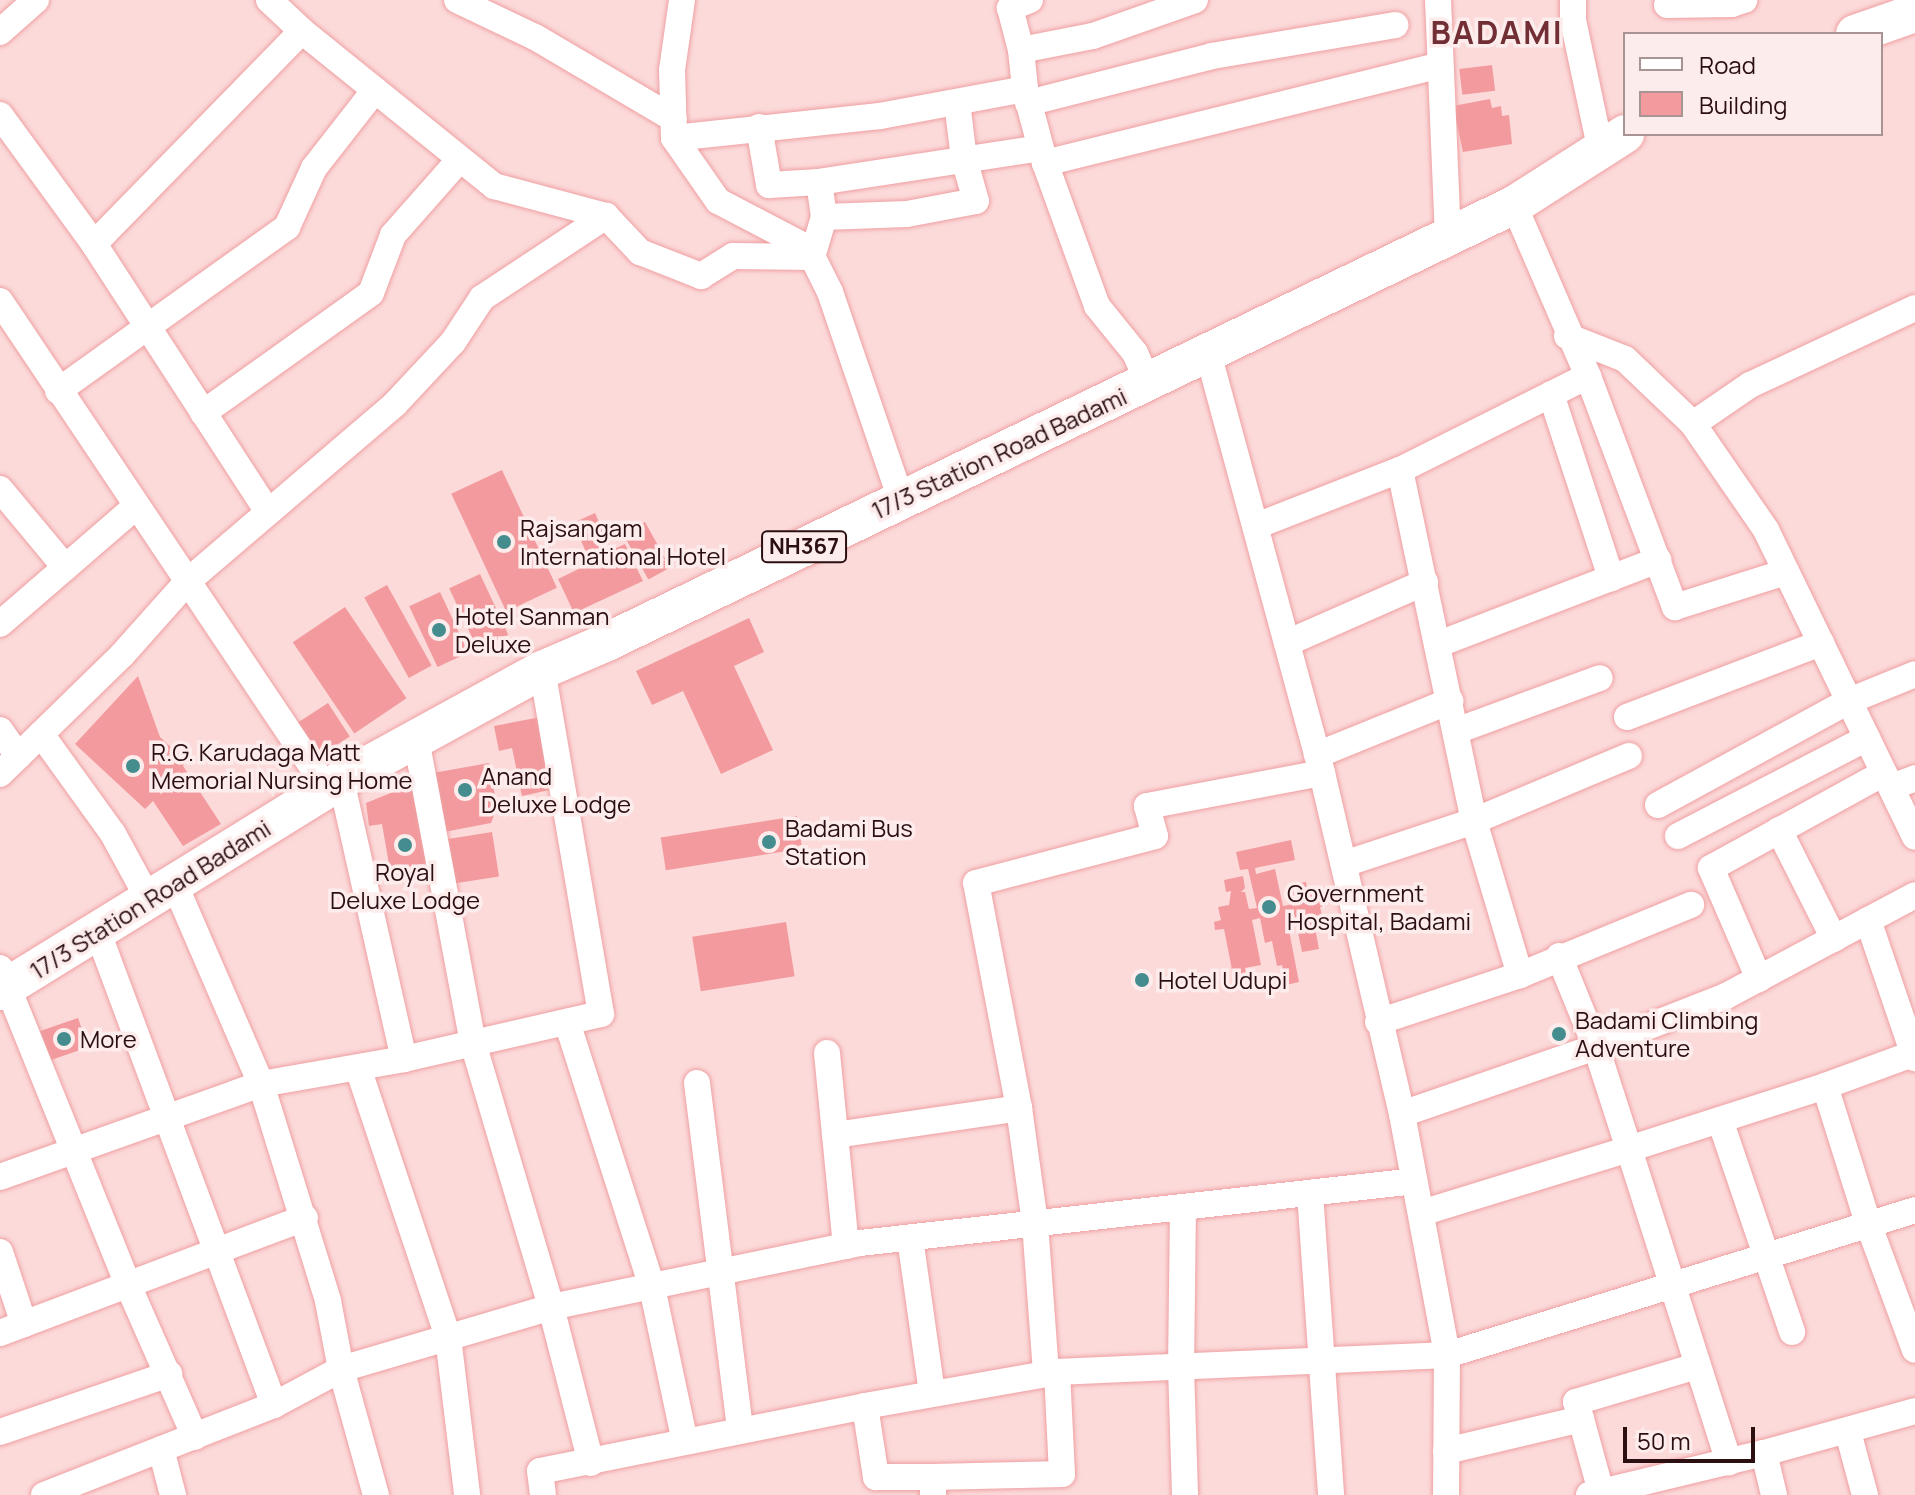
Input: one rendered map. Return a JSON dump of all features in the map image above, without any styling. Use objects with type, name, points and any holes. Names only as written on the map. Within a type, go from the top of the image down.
[{"type":"highway","points":[[1861,32],[1915,13]]},
{"type":"highway","name":"17/3 Station Road Badami","points":[[3,982],[162,892],[334,784],[542,670],[605,643],[1514,205],[1613,140]]},
{"type":"street","points":[[0,32],[36,0]]},
{"type":"street","points":[[269,0],[302,31],[494,186],[606,216],[640,252],[701,276],[733,256],[812,257]]},
{"type":"street","points":[[457,0],[535,37],[674,128],[718,201],[808,248],[830,292],[901,499]]},
{"type":"street","points":[[674,128],[672,70],[682,0]]},
{"type":"street","points":[[1030,0],[1010,8],[1021,50],[1026,96],[1042,156],[1097,306],[1135,353],[1148,382]]},
{"type":"street","points":[[1021,50],[1093,36],[1195,0]]},
{"type":"street","points":[[1424,0],[1441,55]]},
{"type":"street","points":[[1438,0],[1448,235]]},
{"type":"street","points":[[1573,0],[1573,20],[1613,140]]},
{"type":"street","points":[[1667,5],[1732,4],[1744,0]]},
{"type":"street","points":[[674,128],[759,127],[880,116],[957,102],[1026,96],[1212,56],[1395,25]]},
{"type":"street","points":[[94,244],[302,31]]},
{"type":"street","points":[[759,127],[769,185],[819,182],[964,159],[1042,156],[1441,55]]},
{"type":"street","points":[[58,391],[287,227],[314,168],[375,90]]},
{"type":"street","points":[[824,217],[907,214],[976,201],[964,159],[957,102]]},
{"type":"street","points":[[0,115],[94,244],[268,512]]},
{"type":"street","points":[[203,413],[371,293],[393,235],[460,159]]},
{"type":"street","points":[[812,257],[824,217],[819,182]]},
{"type":"street","points":[[1514,205],[1567,336],[1588,376],[1675,607],[1786,572]]},
{"type":"street","points":[[0,730],[9,765],[122,655],[188,581],[395,404],[453,342],[482,298],[606,216]]},
{"type":"street","points":[[1693,424],[1750,385],[1915,308]]},
{"type":"street","points":[[4,318],[334,784],[404,1059]]},
{"type":"street","points":[[1567,336],[1625,359],[1693,424],[1766,530],[1867,738],[1897,779],[1915,837]]},
{"type":"street","points":[[1208,353],[1319,764],[1402,1114],[1447,1355],[1446,1495]]},
{"type":"street","points":[[1256,526],[1400,470],[1588,376]]},
{"type":"street","points":[[1551,394],[1611,578]]},
{"type":"street","points":[[1400,470],[1474,821],[1520,975]]},
{"type":"street","points":[[2,498],[65,567]]},
{"type":"street","points":[[0,624],[135,507]]},
{"type":"street","points":[[1439,644],[1658,560]]},
{"type":"street","points":[[1287,643],[1425,582]]},
{"type":"street","points":[[1627,717],[1821,643]]},
{"type":"street","points":[[0,1177],[261,1084],[404,1059],[601,1014],[542,670]]},
{"type":"street","points":[[1658,805],[1849,701],[1915,674]]},
{"type":"street","points":[[1456,731],[1600,678]]},
{"type":"street","points":[[865,1406],[876,1477],[933,1486],[1063,1484],[1035,1223],[1019,1108],[976,883],[1155,836],[1147,806],[1319,764],[1450,701]]},
{"type":"street","points":[[41,734],[113,834],[162,892],[261,1084],[305,1218],[328,1301],[341,1369],[376,1495]]},
{"type":"street","points":[[1678,836],[1867,738]]},
{"type":"street","points":[[416,739],[473,1043],[551,1307],[591,1463]]},
{"type":"street","points":[[1344,864],[1474,821],[1629,756]]},
{"type":"street","points":[[1759,979],[1711,868],[1779,830],[1897,779]]},
{"type":"street","points":[[1779,830],[1834,939]]},
{"type":"street","points":[[1402,1114],[1596,1047],[1726,996],[1915,895]]},
{"type":"street","points":[[1378,1022],[1520,975],[1559,956],[1691,905]]},
{"type":"street","points":[[1421,1213],[1720,1120],[1915,1055],[1868,920]]},
{"type":"street","points":[[97,930],[274,1405]]},
{"type":"street","points":[[1559,956],[1596,1047],[1670,1286],[1729,1462]]},
{"type":"street","points":[[3,982],[75,1150],[128,1285],[195,1437]]},
{"type":"street","points":[[567,1022],[652,1287],[685,1442]]},
{"type":"street","points":[[827,1053],[846,1246]]},
{"type":"street","points":[[358,1068],[448,1337],[467,1495]]},
{"type":"street","points":[[697,1083],[718,1274],[740,1430]]},
{"type":"street","points":[[1825,1086],[1868,1223],[1915,1350]]},
{"type":"street","points":[[835,1135],[1019,1108]]},
{"type":"street","points":[[1720,1120],[1792,1332]]},
{"type":"street","points":[[44,1495],[274,1405],[341,1369],[551,1307],[846,1246],[1415,1181]]},
{"type":"street","points":[[1310,1193],[1331,1495]]},
{"type":"street","points":[[1183,1207],[1181,1367],[1185,1495]]},
{"type":"street","points":[[543,1495],[540,1471],[932,1393],[1052,1373],[1447,1355],[1915,1210]]},
{"type":"street","points":[[0,1252],[12,1329],[305,1218]]},
{"type":"street","points":[[910,1238],[932,1393]]},
{"type":"street","points":[[1697,1366],[1576,1402],[1597,1494],[1674,1485],[1729,1462],[1848,1432],[1915,1411]]},
{"type":"street","points":[[0,1432],[169,1374]]},
{"type":"street","points":[[1446,1451],[1581,1419]]},
{"type":"street","points":[[1848,1432],[1865,1495]]},
{"type":"street","points":[[161,1449],[173,1495]]},
{"type":"street","points":[[1764,1453],[1774,1495]]},
{"type":"building","points":[[1492,65],[1495,91],[1462,95],[1459,69]]},
{"type":"building","points":[[1490,99],[1492,108],[1501,106],[1502,116],[1509,115],[1512,144],[1463,152],[1453,106]]},
{"type":"building","name":"Rajsangam International Hotel","points":[[502,470],[557,588],[506,611],[451,494]]},
{"type":"building","points":[[595,513],[612,550],[625,544],[643,581],[574,613],[558,579],[591,563],[573,523]]},
{"type":"building","points":[[645,522],[670,567],[648,580],[623,534]]},
{"type":"building","points":[[480,574],[508,635],[478,649],[449,588]]},
{"type":"building","points":[[387,585],[432,665],[409,678],[364,598]]},
{"type":"building","name":"Hotel Sanman Deluxe","points":[[440,592],[468,653],[438,667],[409,606]]},
{"type":"building","points":[[345,607],[407,698],[354,733],[293,642]]},
{"type":"building","points":[[749,618],[764,652],[734,666],[773,750],[721,774],[683,691],[652,705],[636,671]]},
{"type":"building","points":[[138,676],[160,737],[186,761],[183,766],[221,824],[183,846],[153,801],[145,809],[75,744]]},
{"type":"building","points":[[328,703],[350,737],[317,758],[295,724]]},
{"type":"building","points":[[541,717],[554,789],[522,796],[512,748],[499,751],[494,726]]},
{"type":"building","name":"Anand Deluxe Lodge","points":[[489,763],[497,807],[491,823],[444,832],[433,773]]},
{"type":"building","name":"Royal Deluxe Lodge","points":[[415,783],[428,863],[390,870],[382,824],[369,826],[366,803]]},
{"type":"building","points":[[797,816],[802,849],[666,870],[661,838]]},
{"type":"building","points":[[492,832],[499,876],[451,884],[444,840]]},
{"type":"building","points":[[1291,840],[1295,860],[1255,868],[1256,874],[1275,869],[1283,906],[1293,904],[1289,885],[1306,882],[1307,888],[1322,889],[1326,906],[1320,907],[1322,916],[1313,918],[1319,949],[1302,952],[1294,913],[1286,915],[1299,982],[1286,985],[1282,965],[1277,966],[1272,941],[1265,943],[1260,918],[1252,920],[1261,965],[1245,968],[1247,978],[1234,980],[1224,929],[1215,930],[1214,922],[1221,920],[1218,907],[1229,905],[1231,891],[1226,892],[1224,880],[1243,876],[1245,888],[1241,892],[1245,892],[1249,909],[1257,908],[1248,869],[1240,870],[1236,852]]},
{"type":"building","points":[[786,922],[795,976],[701,991],[692,937]]},
{"type":"building","name":"More","points":[[78,1018],[88,1047],[50,1060],[40,1031]]},
{"type":"place","name":"Rajsangam International Hotel","points":[[504,542]]},
{"type":"place","name":"Hotel Sanman Deluxe","points":[[439,630]]},
{"type":"place","name":"R.G. Karudaga Matt Memorial Nursing Home","points":[[133,766]]},
{"type":"place","name":"Anand Deluxe Lodge","points":[[465,790]]},
{"type":"place","name":"Badami Bus Station","points":[[769,842]]},
{"type":"place","name":"Royal Deluxe Lodge","points":[[405,845]]},
{"type":"place","name":"Government Hospital, Badami","points":[[1269,907]]},
{"type":"place","name":"Hotel Udupi","points":[[1142,980]]},
{"type":"place","name":"Badami Climbing Adventure","points":[[1559,1034]]},
{"type":"place","name":"More","points":[[64,1039]]},
{"type":"district","name":"BADAMI","points":[[1497,32]]}]
